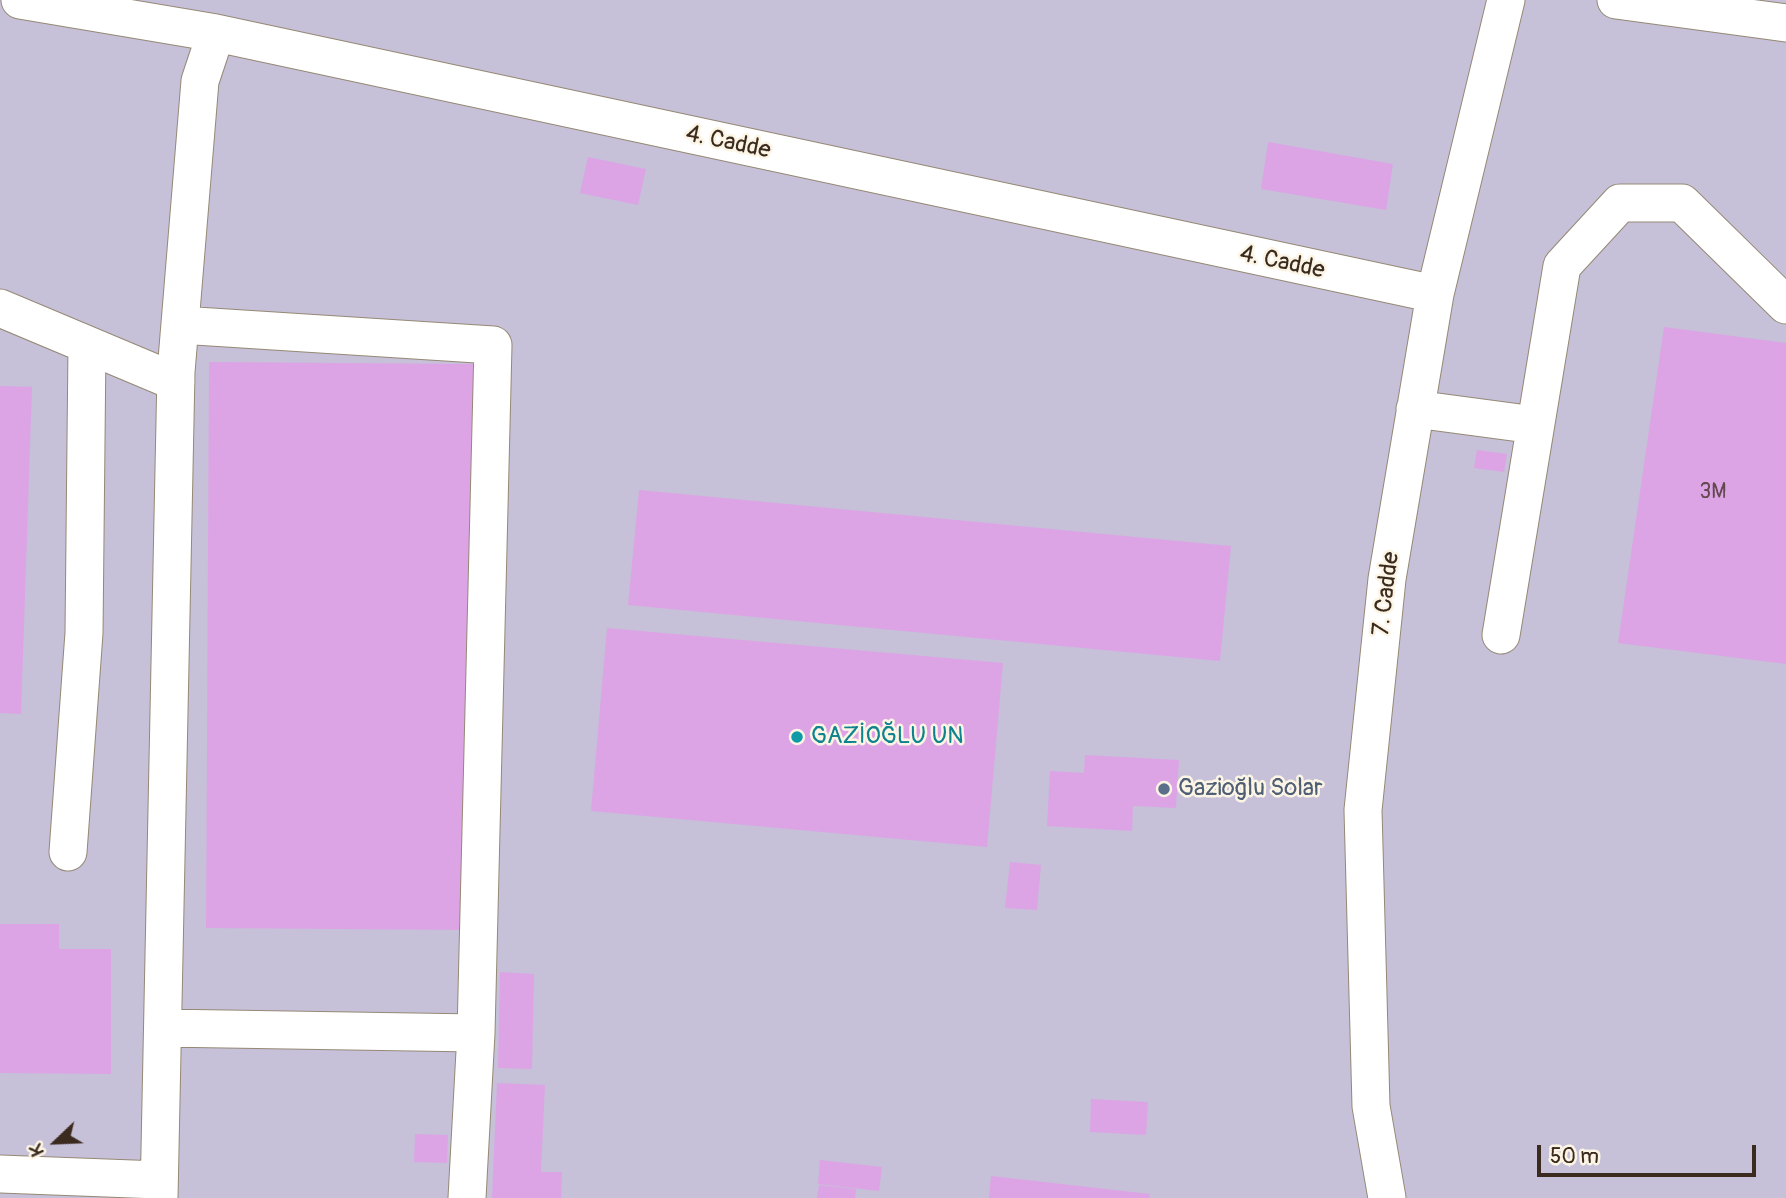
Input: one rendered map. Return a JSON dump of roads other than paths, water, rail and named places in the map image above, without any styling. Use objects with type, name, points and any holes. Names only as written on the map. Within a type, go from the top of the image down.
[{"type":"street","name":"4. Cadde","points":[[20,0],[204,21],[1435,294]]},
{"type":"street","name":"7. Cadde","points":[[1387,1198],[1371,1106],[1363,810],[1387,579],[1435,294],[1506,0]]},
{"type":"street","points":[[1616,0],[1786,23]]},
{"type":"street","points":[[0,1174],[159,1189],[176,382],[204,21]]},
{"type":"street","points":[[1501,635],[1562,266],[1620,203],[1682,203],[1786,305]]},
{"type":"street","points":[[0,309],[176,382]]},
{"type":"street","points":[[180,325],[493,345],[475,1033],[467,1198]]},
{"type":"street","points":[[68,852],[84,633],[87,345]]},
{"type":"street","points":[[1415,409],[1535,425]]},
{"type":"street","points":[[163,1028],[475,1033]]},
{"type":"place","name":"GAZİOĞLU UN","points":[[797,737]]},
{"type":"place","name":"Gazioğlu Solar","points":[[1164,789]]}]
